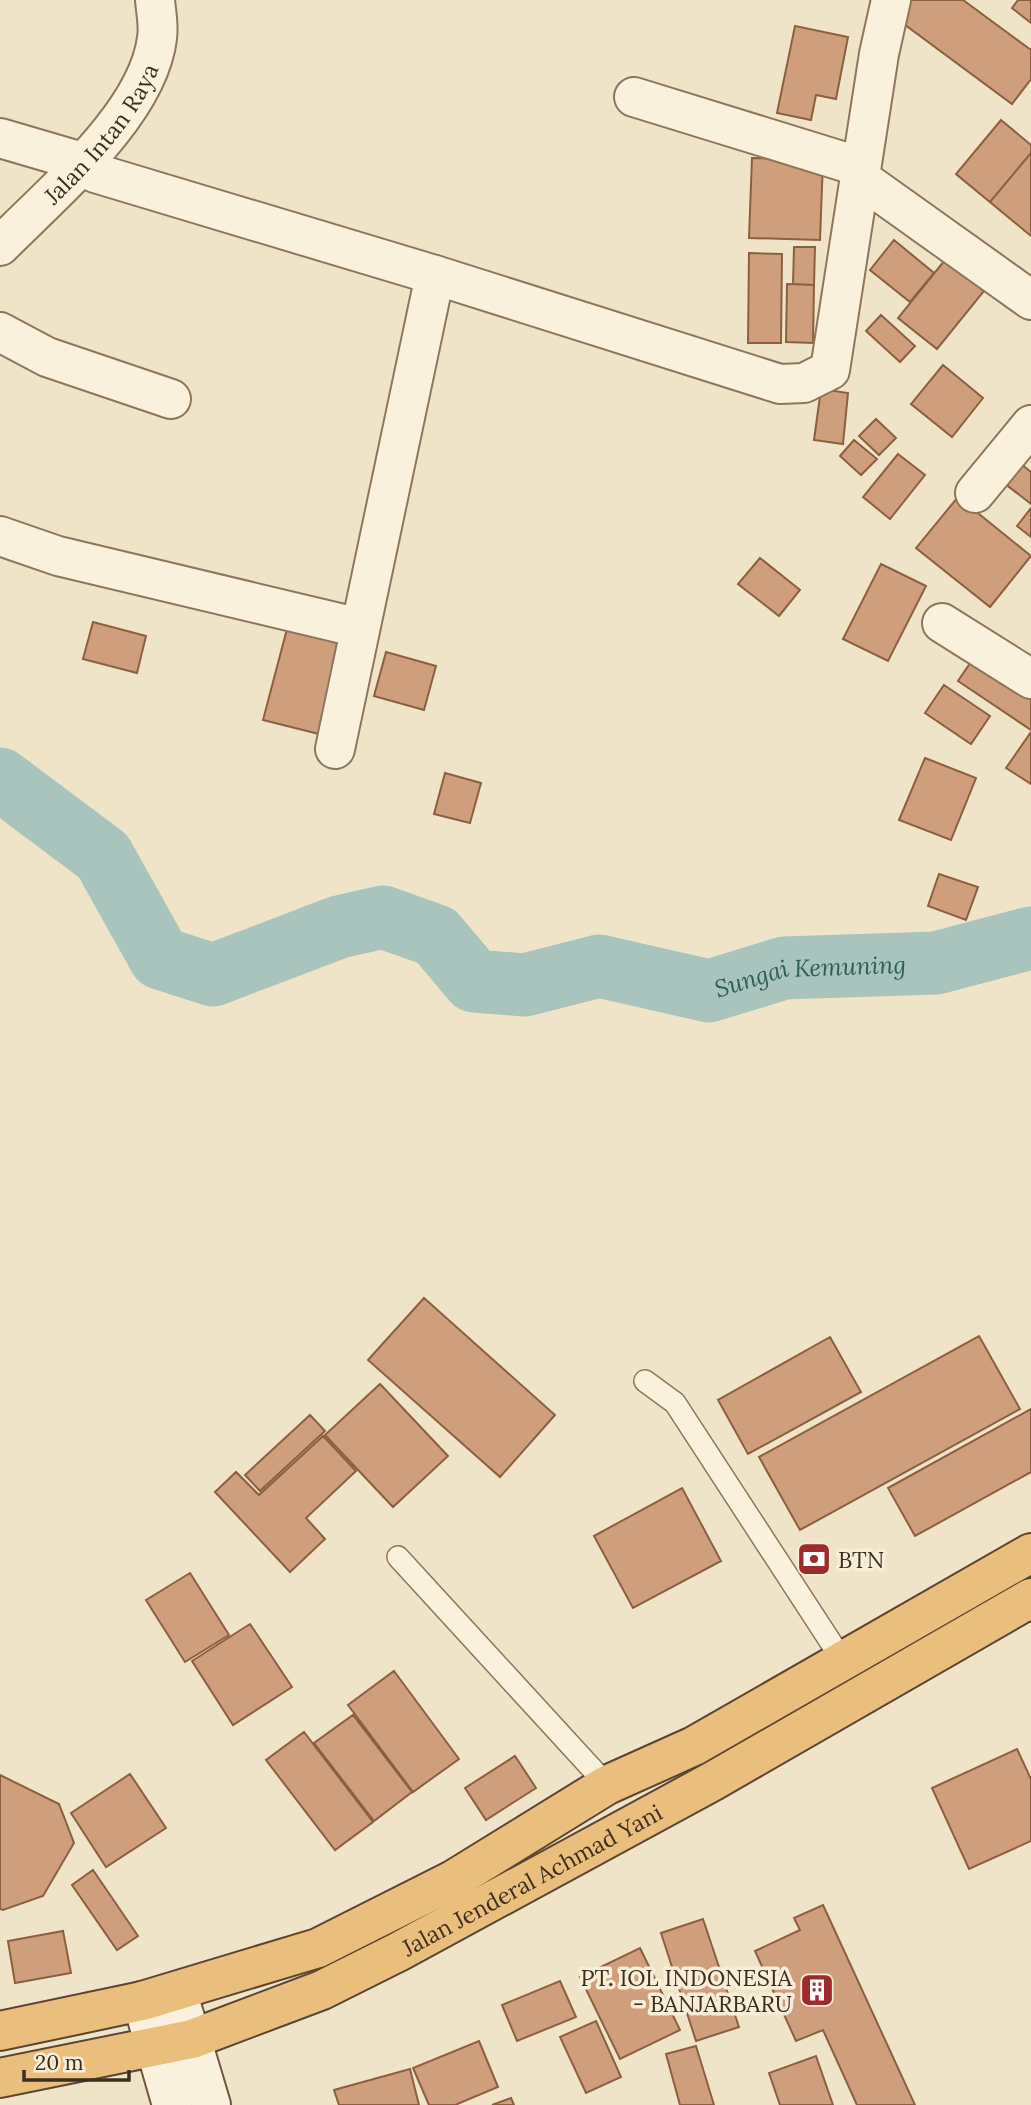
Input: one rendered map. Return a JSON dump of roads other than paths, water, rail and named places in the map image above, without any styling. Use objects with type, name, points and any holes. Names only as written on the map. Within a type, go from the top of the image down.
[{"type":"highway","name":"Jalan Jenderal Achmad Yani","points":[[0,2031],[160,1996],[330,1942],[453,1880],[607,1785],[694,1746],[1031,1553]]},
{"type":"highway","name":"Jalan Jenderal Achmad Yani","points":[[0,2078],[155,2049],[192,2039],[322,1990],[398,1952],[713,1781],[1031,1598]]},
{"type":"street","name":"Jalan Intan Raya","points":[[0,246],[82,162],[132,105],[145,81],[158,36],[155,0]]},
{"type":"street","points":[[0,138],[82,162],[95,173],[435,275],[780,384],[804,383],[830,370],[860,172],[891,0]]},
{"type":"street","points":[[634,97],[860,172],[1031,300]]},
{"type":"street","points":[[335,749],[435,275]]},
{"type":"street","points":[[0,332],[47,357],[171,399]]},
{"type":"street","points":[[975,493],[1031,425]]},
{"type":"street","points":[[0,536],[58,556],[360,628]]},
{"type":"street","points":[[942,624],[1031,679]]},
{"type":"street","points":[[160,1996],[192,2039],[211,2105]]},
{"type":"street","points":[[160,1996],[155,2049],[172,2105]]},
{"type":"lane","points":[[645,1381],[675,1403],[843,1661]]},
{"type":"lane","points":[[398,1557],[607,1785]]},
{"type":"waterway","name":"Sungai Kemuning","points":[[0,779],[103,856],[160,958],[213,975],[339,927],[383,917],[436,936],[474,981],[525,985],[599,966],[709,991],[784,968],[936,963],[1031,938]]},
{"type":"place","name":"BTN","points":[[814,1559]]},
{"type":"place","name":"PT. IOL INDONESIA - BANJARBARU","points":[[817,1990]]}]
